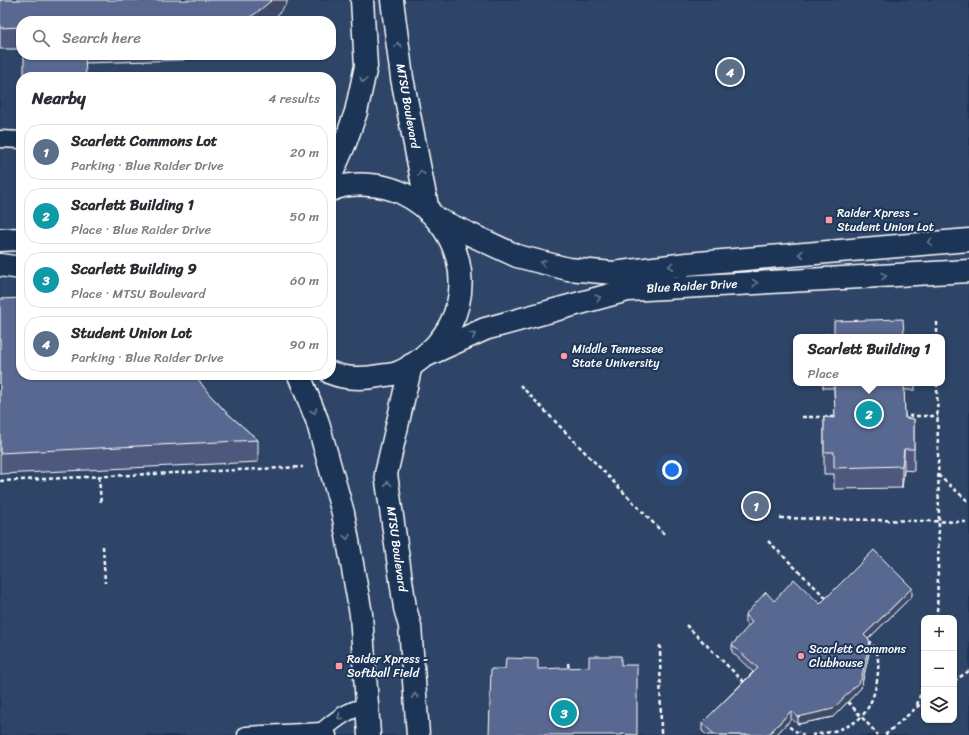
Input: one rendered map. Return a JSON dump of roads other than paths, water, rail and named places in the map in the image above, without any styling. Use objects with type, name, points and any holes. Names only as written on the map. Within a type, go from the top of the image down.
[{"type":"street","points":[[336,164],[356,112],[366,66],[362,0]]},
{"type":"street","name":"MTSU Boulevard","points":[[392,0],[402,78],[434,215]]},
{"type":"street","points":[[336,189],[362,184],[391,188],[417,201],[434,215],[454,246],[460,276],[457,306],[445,334],[418,361]]},
{"type":"street","name":"Blue Raider Drive","points":[[434,215],[517,256],[568,269],[613,273],[694,264],[969,240]]},
{"type":"street","points":[[0,240],[16,239]]},
{"type":"street","points":[[0,265],[16,267]]},
{"type":"street","name":"Blue Raider Drive","points":[[336,374],[365,379],[397,373],[418,361],[485,329],[628,290],[969,271]]},
{"type":"street","name":"MTSU Boulevard","points":[[418,361],[386,474],[405,608],[410,626],[418,735]]},
{"type":"street","points":[[301,380],[317,420],[343,513],[361,614],[369,735]]},
{"type":"lane","points":[[0,139],[16,140]]},
{"type":"lane","points":[[246,735],[325,733],[348,711],[367,706]]},
{"type":"place","name":"Student Union Lot","points":[[730,72]]},
{"type":"place","name":"Raider Xpress - Student Union Lot","points":[[829,220]]},
{"type":"place","name":"Middle Tennessee State University","points":[[564,356]]},
{"type":"place","name":"Scarlett Building 1","points":[[869,414]]},
{"type":"place","name":"Scarlett Commons Lot","points":[[756,506]]},
{"type":"place","name":"Scarlett Commons Clubhouse","points":[[801,656]]},
{"type":"place","name":"Raider Xpress - Softball Field","points":[[339,666]]},
{"type":"place","name":"Scarlett Building 9","points":[[564,713]]}]
